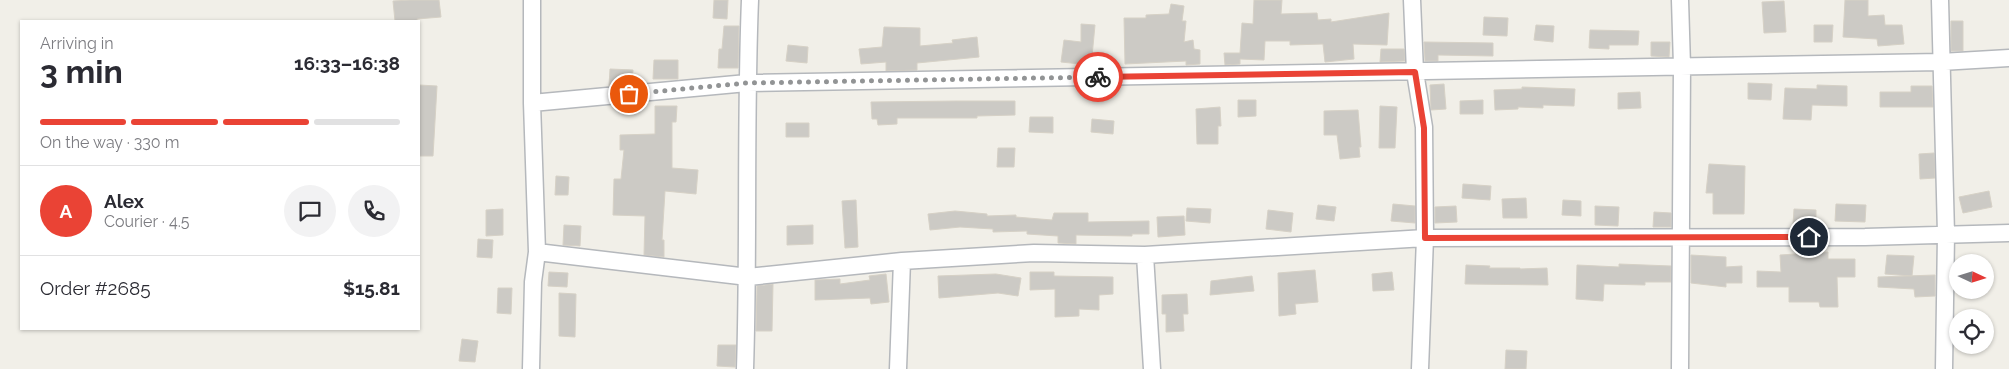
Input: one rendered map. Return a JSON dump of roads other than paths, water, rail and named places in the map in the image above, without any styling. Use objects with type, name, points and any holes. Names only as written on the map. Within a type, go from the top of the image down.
[{"type":"street","points":[[532,0],[532,103],[536,252],[533,282],[532,369]]},
{"type":"street","points":[[745,369],[748,277],[746,83],[750,0]]},
{"type":"street","points":[[1412,0],[1415,72],[1424,128],[1425,238],[1420,369]]},
{"type":"street","points":[[1680,0],[1682,66],[1680,369]]},
{"type":"street","points":[[1940,0],[1946,234],[1944,369]]},
{"type":"street","points":[[532,103],[746,83],[1941,62],[2009,58]]},
{"type":"street","points":[[536,252],[748,277],[902,261],[1034,254],[1145,255],[1425,238],[1855,237],[2009,232]]},
{"type":"street","points":[[1145,255],[1152,369]]},
{"type":"street","points":[[898,369],[902,261]]}]
